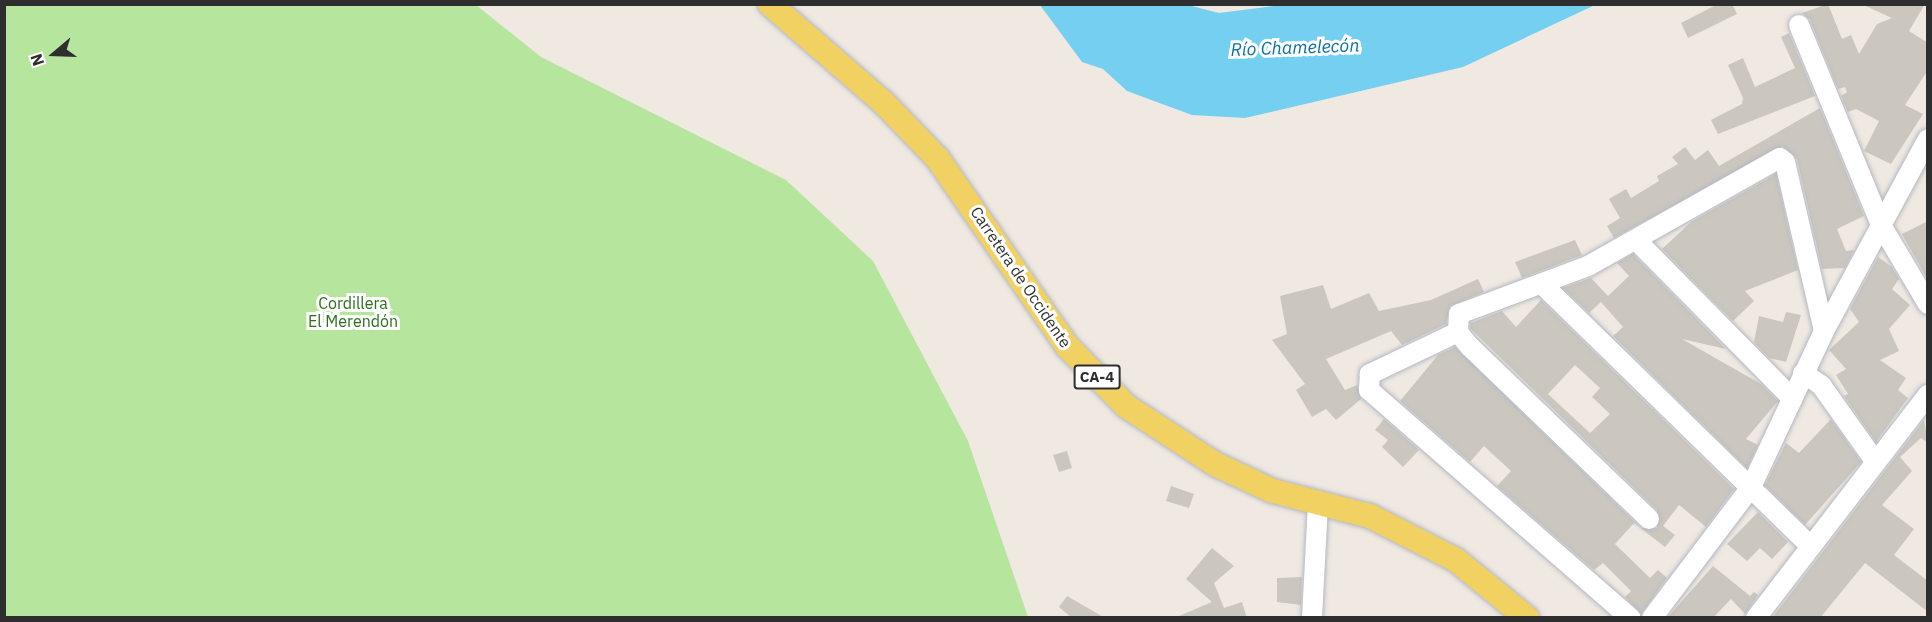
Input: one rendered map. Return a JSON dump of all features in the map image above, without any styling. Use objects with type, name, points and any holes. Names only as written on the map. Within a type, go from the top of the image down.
[{"type":"main road","name":"Carretera de Occidente","points":[[770,4],[884,103],[938,159],[1067,346],[1126,406],[1215,464],[1273,491],[1370,516],[1456,560],[1523,616]]},
{"type":"street","points":[[1798,25],[1881,225],[1928,304]]},
{"type":"street","points":[[1652,618],[1751,487],[1824,331],[1928,139]]},
{"type":"street","points":[[1649,519],[1458,333],[1459,314],[1545,286],[1636,240],[1783,159],[1824,331]]},
{"type":"street","points":[[1636,240],[1793,399]]},
{"type":"street","points":[[1545,286],[1809,545]]},
{"type":"street","points":[[1458,333],[1370,374],[1369,390],[1630,618]]},
{"type":"street","points":[[1803,373],[1821,386],[1875,461]]},
{"type":"street","points":[[1756,618],[1809,545],[1928,395]]},
{"type":"street","points":[[1312,618],[1318,503]]},
{"type":"green space","name":"Cordillera El Merendón","points":[[4,5],[476,5],[541,57],[786,180],[873,261],[968,441],[1028,617],[5,617]]},
{"type":"water","name":"Río Chamelecón","points":[[1290,4],[1595,5],[1463,67],[1245,118],[1192,115],[1127,91],[1103,69],[1082,62],[1040,5],[1188,5],[1219,13]]},
{"type":"building","points":[[1718,4],[1732,4],[1737,14],[1688,38],[1681,23]]},
{"type":"building","points":[[1828,4],[1842,39],[1851,35],[1859,54],[1877,24],[1892,18],[1861,4],[1925,4],[1909,31],[1928,43],[1928,70],[1905,105],[1923,114],[1891,164],[1864,151],[1879,121],[1856,109],[1848,112],[1841,96],[1847,92],[1845,87],[1838,89],[1810,20],[1802,13]]},
{"type":"building","points":[[1789,33],[1815,96],[1718,134],[1711,120],[1742,104],[1743,98],[1728,65],[1743,58],[1755,87],[1795,68],[1781,37]]},
{"type":"building","points":[[1820,108],[1864,216],[1837,229],[1846,251],[1854,250],[1845,268],[1822,269],[1797,159],[1782,146],[1614,238],[1607,226],[1620,218],[1609,199],[1626,189],[1631,198],[1659,181],[1657,176],[1678,164],[1672,157],[1685,147],[1695,160],[1708,150],[1719,166]]},
{"type":"building","points":[[1776,174],[1798,270],[1745,291],[1754,301],[1733,321],[1662,249],[1691,222]]},
{"type":"building","points":[[1928,221],[1928,280],[1902,234]]},
{"type":"building","points":[[1575,240],[1582,255],[1522,278],[1515,262]]},
{"type":"building","points":[[1633,254],[1726,349],[1682,339],[1761,384],[1778,401],[1746,439],[1758,445],[1747,468],[1613,336],[1623,327],[1601,302],[1589,313],[1563,288],[1591,278],[1608,296],[1629,276],[1617,263]]},
{"type":"building","points":[[1878,257],[1892,267],[1899,279],[1892,289],[1910,305],[1889,329],[1899,351],[1880,360],[1906,378],[1898,390],[1908,398],[1876,442],[1844,396],[1848,394],[1836,375],[1846,369],[1829,350],[1859,322],[1850,309]]},
{"type":"building","points":[[1478,279],[1484,292],[1450,306],[1446,324],[1402,345],[1391,331],[1326,359],[1345,390],[1357,385],[1361,399],[1336,420],[1326,409],[1312,417],[1296,390],[1305,384],[1272,340],[1287,334],[1280,296],[1323,285],[1331,309],[1369,293],[1379,311],[1431,300]]},
{"type":"building","points":[[1541,300],[1734,489],[1706,527],[1679,505],[1663,526],[1675,535],[1665,547],[1634,523],[1615,544],[1650,578],[1658,570],[1667,578],[1641,614],[1625,597],[1631,591],[1603,563],[1594,570],[1497,486],[1511,471],[1484,446],[1470,462],[1400,401],[1438,355],[1455,347],[1641,528],[1657,528],[1657,510],[1470,328],[1471,323],[1502,311],[1516,327]],"holes":[[[1575,365],[1600,388],[1592,397],[1610,414],[1590,433],[1548,394]]]},
{"type":"building","points":[[1786,312],[1801,315],[1786,362],[1769,358],[1754,342],[1759,316],[1783,322]]},
{"type":"building","points":[[1384,419],[1419,450],[1403,467],[1382,447],[1388,440],[1375,430]]},
{"type":"building","points":[[1831,419],[1861,462],[1805,525],[1765,485],[1786,443],[1799,453]]},
{"type":"building","points":[[1924,420],[1928,443],[1921,438],[1900,457],[1912,471],[1882,505],[1914,529],[1894,555],[1928,581],[1928,612],[1865,563],[1820,618],[1772,618]]},
{"type":"building","points":[[1067,451],[1072,468],[1059,472],[1053,455]]},
{"type":"building","points":[[1171,486],[1194,494],[1189,508],[1166,501]]},
{"type":"building","points":[[1758,512],[1788,542],[1772,559],[1760,548],[1747,561],[1727,544]]},
{"type":"building","points":[[1212,548],[1234,566],[1214,583],[1224,608],[1242,602],[1247,618],[1174,618],[1212,602],[1186,579]]},
{"type":"building","points":[[1713,566],[1750,596],[1754,592],[1758,595],[1745,614],[1731,599],[1713,618],[1667,618]]},
{"type":"building","points":[[1302,577],[1301,605],[1277,602],[1277,578]]},
{"type":"building","points":[[1067,596],[1105,618],[1072,618],[1059,607]]}]
